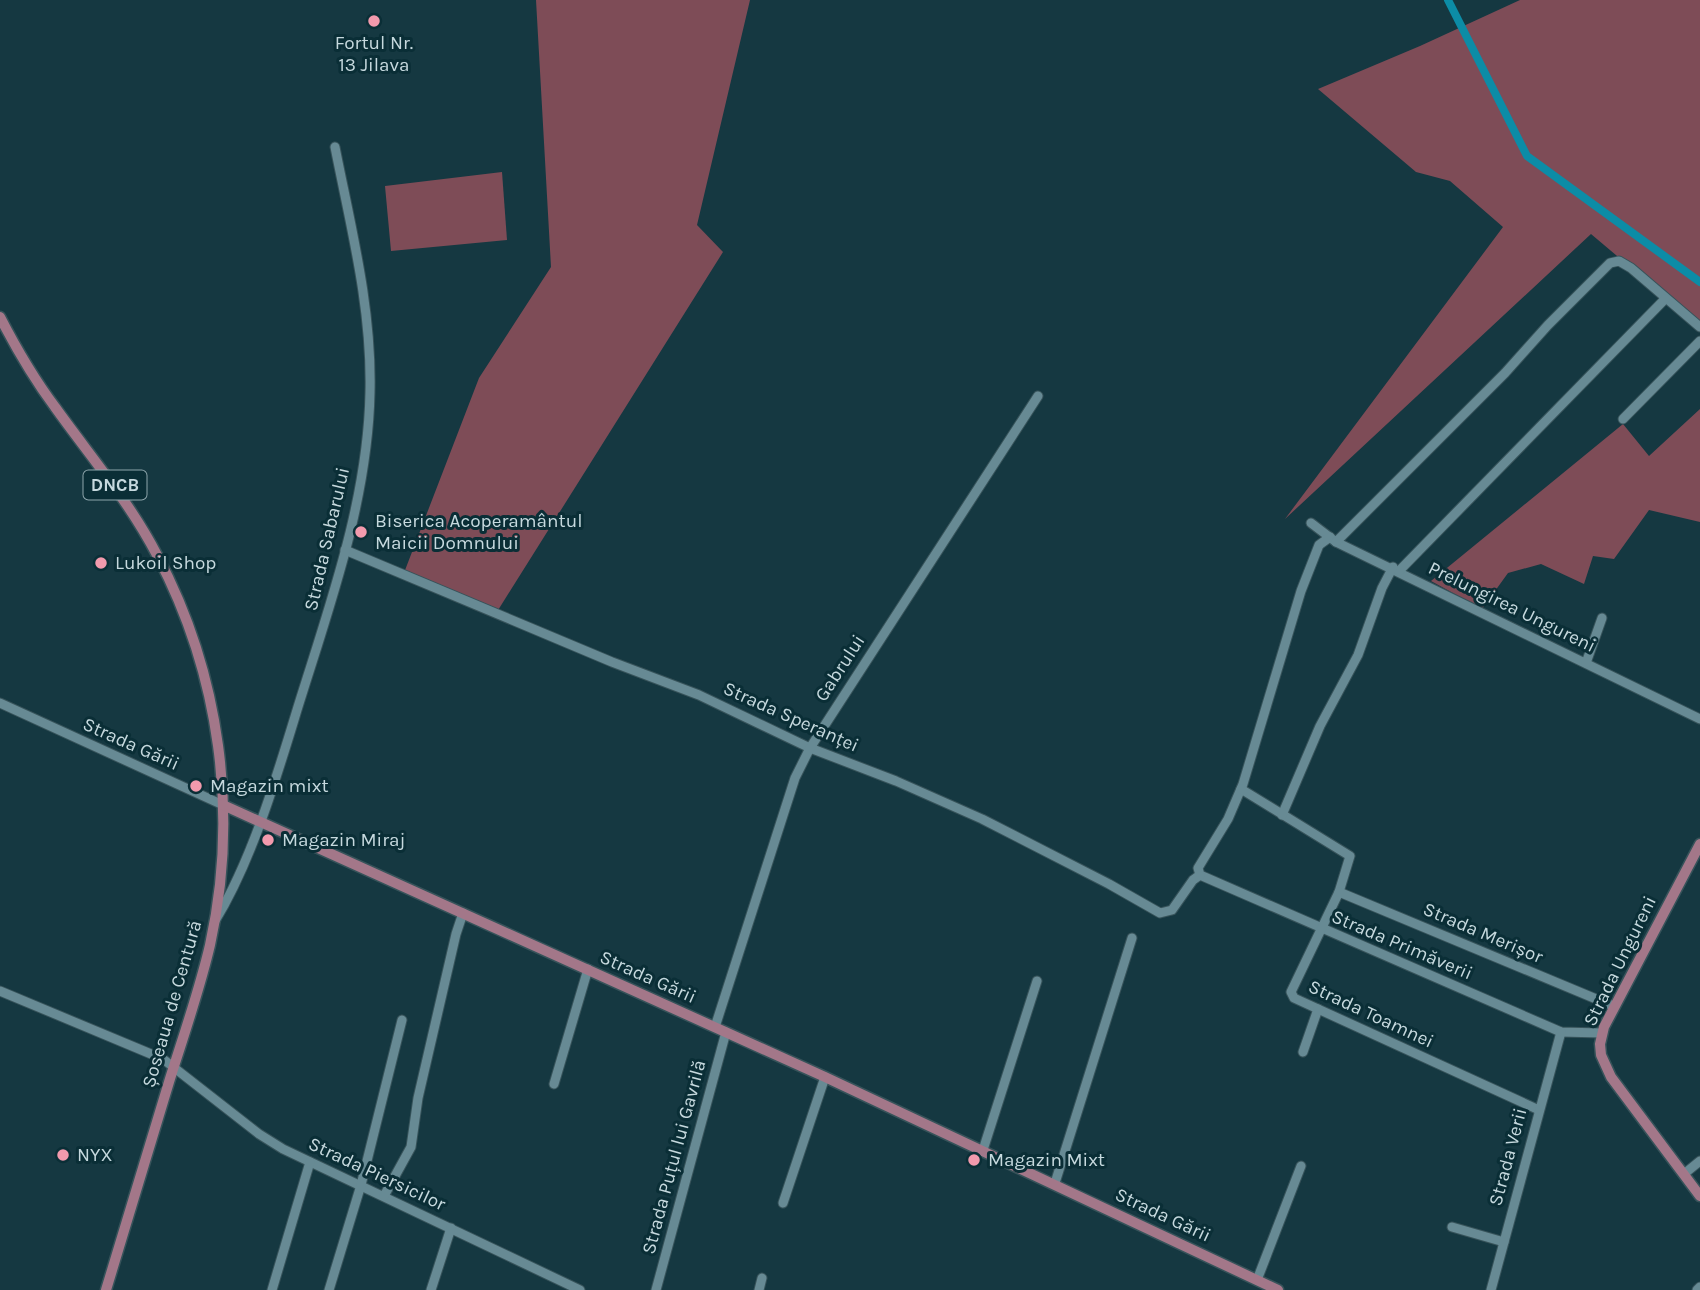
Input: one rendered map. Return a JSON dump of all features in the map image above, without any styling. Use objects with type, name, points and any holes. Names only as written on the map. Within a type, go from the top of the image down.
[{"type":"main road","name":"Șoseaua de Centură","points":[[0,317],[44,392],[131,510],[171,582],[192,635],[210,699],[219,753],[223,805],[222,860],[214,923],[202,976],[106,1290]]},
{"type":"main road","name":"Strada Gării","points":[[223,805],[825,1077],[1278,1290]]},
{"type":"main road","name":"Strada Ungureni","points":[[1700,844],[1613,1006],[1602,1033],[1601,1055],[1611,1077],[1700,1196]]},
{"type":"street","name":"Strada Sabarului","points":[[214,923],[231,893],[278,771],[345,550],[368,429],[369,351],[361,272],[335,146]]},
{"type":"street","name":"Strada Speranței","points":[[345,550],[612,662],[699,695],[810,748],[896,781],[982,819],[1160,913],[1172,910],[1199,872],[1241,789],[1301,591],[1319,545],[1333,539],[1506,373],[1548,325],[1610,263],[1619,261],[1630,268],[1665,299]]},
{"type":"street","points":[[1282,815],[1320,726],[1358,655],[1382,589],[1396,569],[1665,299],[1700,327]]},
{"type":"street","points":[[1623,419],[1700,341]]},
{"type":"street","name":"Gabrului","points":[[721,1030],[795,778],[810,748],[1038,396]]},
{"type":"street","name":"Prelungirea Ungureni","points":[[1311,523],[1333,539],[1700,719]]},
{"type":"street","points":[[1586,663],[1602,618]]},
{"type":"street","name":"Strada Gării","points":[[0,703],[223,805]]},
{"type":"street","name":"Strada Toamnei","points":[[1241,789],[1350,856],[1339,892],[1291,992],[1294,998],[1539,1110]]},
{"type":"street","name":"Strada Primăverii","points":[[1199,872],[1321,930],[1561,1032],[1602,1033]]},
{"type":"street","name":"Strada Merișor","points":[[1339,892],[1613,1006]]},
{"type":"street","points":[[384,1196],[411,1147],[418,1098],[463,913]]},
{"type":"street","points":[[1055,1183],[1132,938]]},
{"type":"street","points":[[554,1084],[588,969]]},
{"type":"street","points":[[983,1150],[1037,981]]},
{"type":"street","name":"Strada Piersicilor","points":[[0,990],[163,1059],[259,1134],[310,1163],[574,1289]]},
{"type":"street","points":[[1303,1052],[1318,1009]]},
{"type":"street","points":[[329,1290],[360,1185],[402,1020]]},
{"type":"street","name":"Strada Puțul lui Gavrilă","points":[[656,1290],[721,1030]]},
{"type":"street","name":"Strada Verii","points":[[1490,1290],[1561,1032]]},
{"type":"street","points":[[783,1203],[825,1077]]},
{"type":"street","points":[[1684,1174],[1700,1161]]},
{"type":"street","points":[[272,1290],[310,1163]]},
{"type":"street","points":[[1257,1280],[1301,1166]]},
{"type":"street","points":[[1452,1227],[1504,1242]]},
{"type":"street","points":[[431,1290],[451,1228]]},
{"type":"street","points":[[759,1290],[762,1278]]},
{"type":"shaded area","points":[[536,0],[750,0],[697,225],[723,252],[495,615],[402,578],[479,378],[551,267]]},
{"type":"shaded area","points":[[1520,0],[1700,0],[1700,326],[1591,234],[1285,519],[1503,227],[1450,181],[1416,172],[1318,89]]},
{"type":"shaded area","points":[[502,172],[507,240],[391,251],[385,186]]},
{"type":"shaded area","points":[[1700,409],[1700,522],[1649,510],[1614,559],[1593,556],[1584,584],[1541,564],[1508,573],[1482,609],[1431,581],[1623,424],[1649,456]]},
{"type":"waterway","points":[[1448,0],[1527,156],[1700,282]]},
{"type":"place","name":"Fortul Nr. 13 Jilava","points":[[374,21]]},
{"type":"place","name":"Biserica Acoperamântul Maicii Domnului","points":[[361,532]]},
{"type":"place","name":"Lukoil Shop","points":[[101,563]]},
{"type":"place","name":"Magazin mixt","points":[[196,786]]},
{"type":"place","name":"Magazin Miraj","points":[[268,840]]},
{"type":"place","name":"NYX","points":[[63,1155]]},
{"type":"place","name":"Magazin Mixt","points":[[974,1160]]}]
